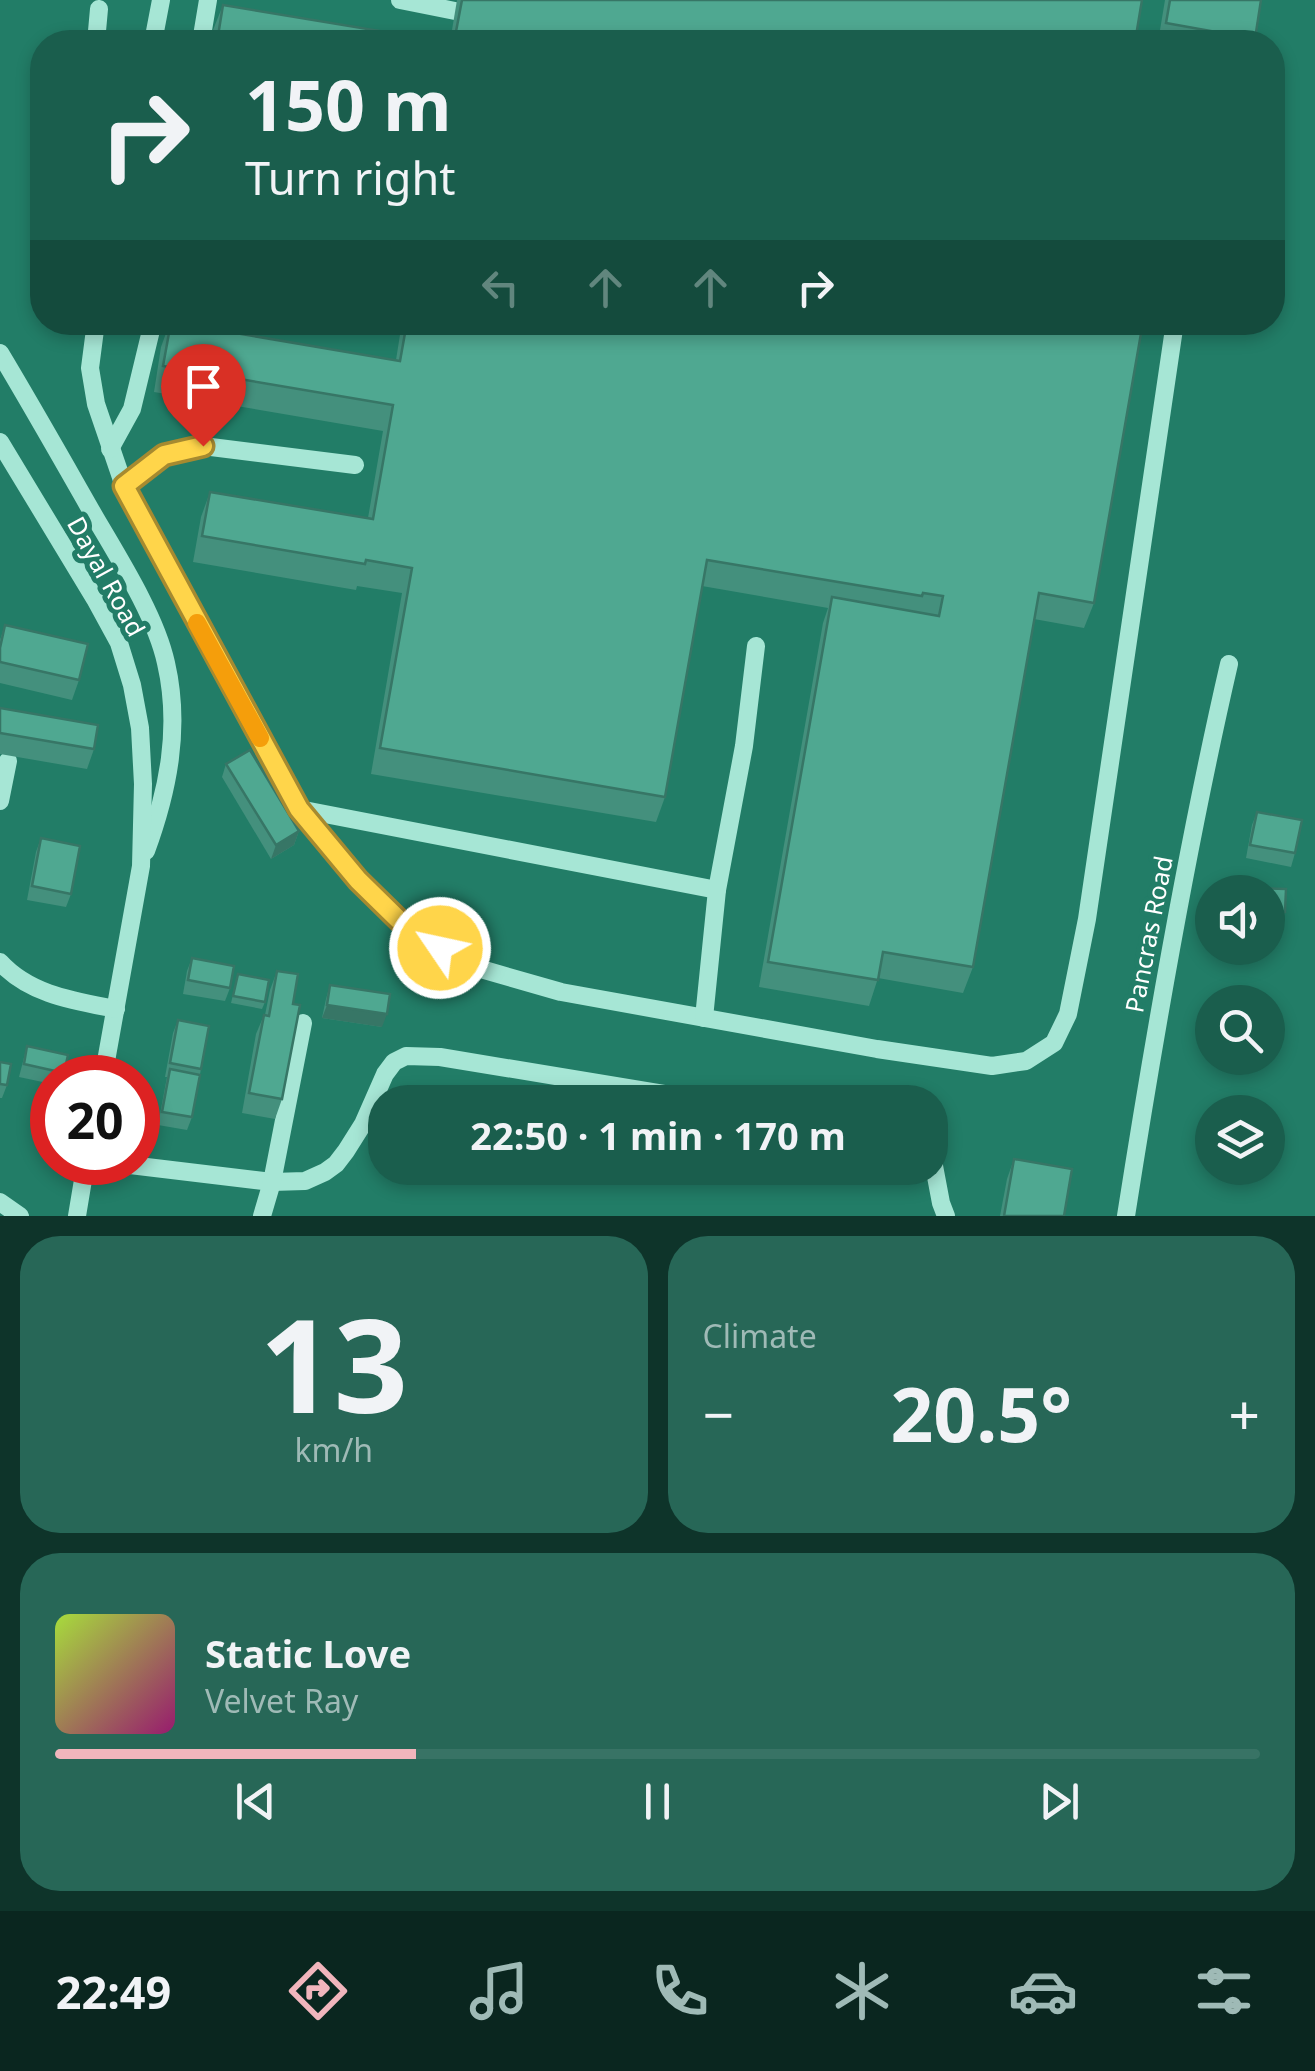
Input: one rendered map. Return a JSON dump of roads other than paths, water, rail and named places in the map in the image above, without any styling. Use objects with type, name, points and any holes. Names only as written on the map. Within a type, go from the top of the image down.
[{"type":"street","points":[[155,30],[161,0]]},
{"type":"street","points":[[203,30],[208,0]]},
{"type":"street","points":[[400,0],[455,11]]},
{"type":"street","points":[[97,30],[99,9]]},
{"type":"street","points":[[93,335],[90,368],[96,404],[124,486],[299,809],[358,880],[407,928],[474,968],[561,992],[992,1066],[1026,1061],[1054,1042],[1068,1014],[1087,919],[1172,335]]},
{"type":"street","points":[[110,449],[132,409],[150,335]]},
{"type":"street","name":"Dayal Road","points":[[0,353],[128,572],[166,660],[172,698],[172,752],[161,809],[140,866]]},
{"type":"street","name":"Dayal Road","points":[[0,442],[96,598],[119,643],[140,728],[140,866],[108,1055]]},
{"type":"street","points":[[124,486],[164,455],[203,446],[355,465]]},
{"type":"street","points":[[704,1018],[717,890],[744,746],[756,646]]},
{"type":"street","name":"Pancras Road","points":[[1126,1216],[1160,1003],[1229,664]]},
{"type":"street","points":[[0,801],[8,762]]},
{"type":"street","points":[[299,809],[717,890]]},
{"type":"street","points":[[0,962],[34,988],[116,1009]]},
{"type":"street","points":[[262,1216],[303,1023]]},
{"type":"street","points":[[379,1085],[394,1062],[406,1056],[440,1057],[609,1085]]},
{"type":"street","points":[[160,1169],[272,1182],[305,1181],[336,1164],[368,1112]]},
{"type":"street","points":[[77,1216],[82,1185]]},
{"type":"street","points":[[937,1185],[946,1216]]},
{"type":"street","points":[[0,1202],[20,1216]]}]
